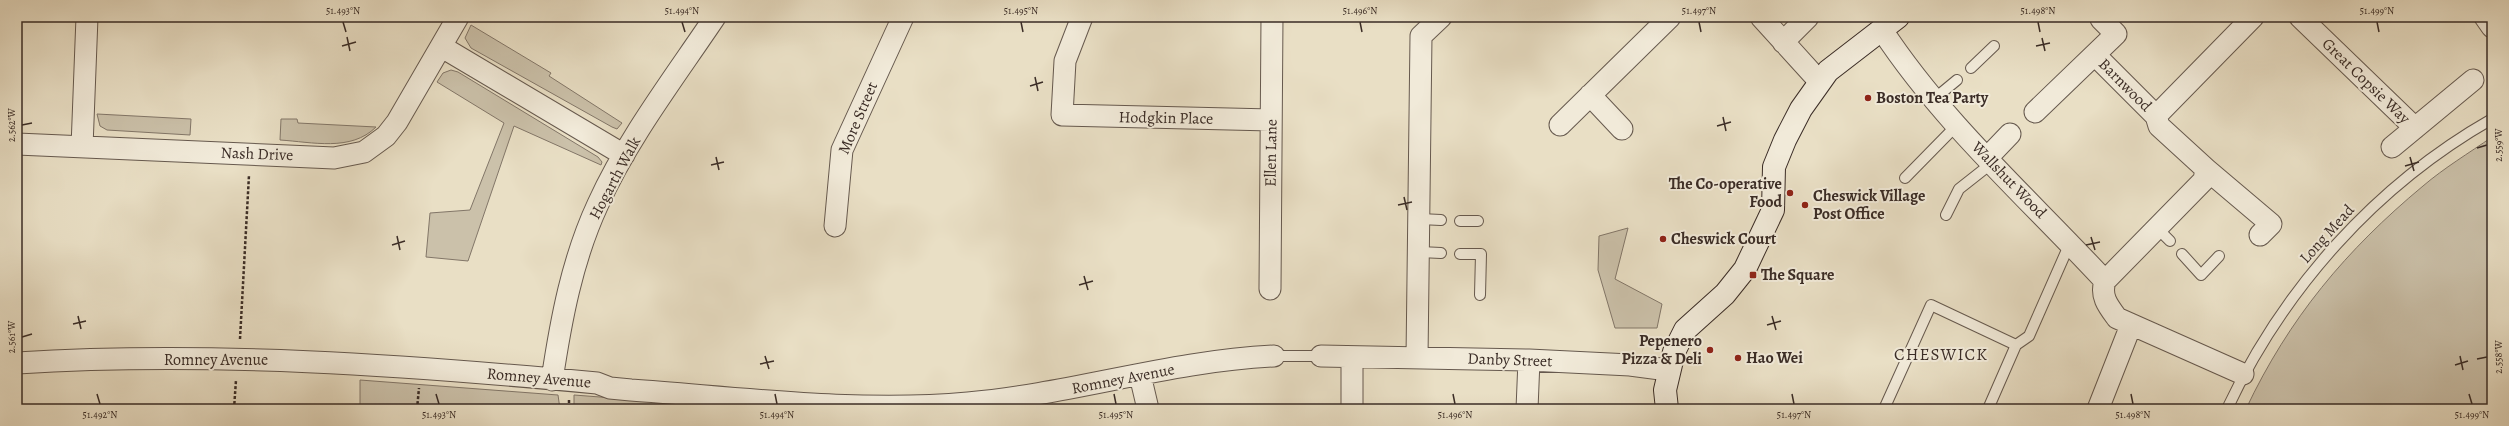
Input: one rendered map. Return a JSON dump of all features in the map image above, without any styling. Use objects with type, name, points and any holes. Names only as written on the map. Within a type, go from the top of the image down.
[{"type":"street","points":[[82,147],[87,17]]},
{"type":"street","name":"Nash Drive","points":[[17,144],[334,158],[358,154],[381,142],[397,122],[442,47],[458,17]]},
{"type":"street","name":"Hogarth Walk","points":[[552,380],[560,327],[574,272],[597,205],[624,155],[715,17]]},
{"type":"street","name":"More Street","points":[[835,226],[842,150],[903,17]]},
{"type":"street","name":"Hodgkin Place","points":[[1082,17],[1065,61],[1062,115],[1271,120]]},
{"type":"street","name":"Ellen Lane","points":[[1270,289],[1272,17]]},
{"type":"street","points":[[1560,125],[1670,17]]},
{"type":"street","points":[[1761,17],[1819,81]]},
{"type":"street","points":[[1783,42],[1808,17]]},
{"type":"street","points":[[2253,17],[2156,116],[2159,126],[2206,169],[2271,224],[2260,235]]},
{"type":"street","name":"Great Copsie Way","points":[[2300,17],[2415,128]]},
{"type":"street","points":[[2485,17],[2492,27]]},
{"type":"street","points":[[1417,358],[1420,252],[1421,36],[1438,18]]},
{"type":"street","name":"Barnwood","points":[[2035,112],[2116,34],[2101,19]]},
{"type":"street","points":[[1667,409],[1666,390],[1668,370],[1674,352],[1685,330],[1725,294],[1745,269],[1773,210],[1774,167],[1785,140],[1819,81],[1828,71],[1890,23]]},
{"type":"street","name":"Wallshut Wood","points":[[1890,23],[1912,75],[1957,125],[2105,281]]},
{"type":"street","points":[[442,47],[624,155]]},
{"type":"street","name":"Barnwood","points":[[2095,55],[2156,116]]},
{"type":"street","name":"Great Copsie Way","points":[[2392,147],[2473,80]]},
{"type":"street","points":[[1590,95],[1622,128]]},
{"type":"street","points":[[1990,160],[2010,134]]},
{"type":"street","points":[[2206,169],[2204,180],[2163,234],[2105,281],[2102,288],[2106,302],[2117,318],[2243,374]]},
{"type":"street","points":[[2098,409],[2131,325]]},
{"type":"street","name":"Romney Avenue","points":[[17,364],[238,358],[421,368],[552,380],[597,382],[610,388],[631,390],[831,403],[918,406],[1040,395],[1214,362],[1274,356]]},
{"type":"street","name":"Danby Street","points":[[1321,356],[1529,360],[1630,365],[1668,370]]},
{"type":"street","points":[[1352,357],[1352,409]]},
{"type":"street","points":[[1527,409],[1529,360]]},
{"type":"street","points":[[1140,375],[1148,409]]},
{"type":"lane","points":[[1970,68],[1994,46]]},
{"type":"lane","points":[[1934,99],[1957,80]]},
{"type":"lane","name":"Long Mead","points":[[2227,409],[2243,374],[2290,301],[2356,222],[2439,152],[2492,119]]},
{"type":"lane","points":[[1905,178],[1957,125]]},
{"type":"lane","points":[[1946,215],[1959,189],[1990,160]]},
{"type":"lane","points":[[1420,219],[1442,220]]},
{"type":"lane","points":[[1460,221],[1478,221]]},
{"type":"lane","points":[[1988,409],[2016,345],[2029,336],[2070,243]]},
{"type":"lane","points":[[1420,252],[1441,253]]},
{"type":"lane","points":[[1460,254],[1481,254],[1480,295]]},
{"type":"lane","points":[[2182,254],[2201,276],[2219,256]]},
{"type":"lane","points":[[1884,409],[1931,305],[2016,345]]},
{"type":"lane","name":"Romney Avenue","points":[[1274,356],[1321,356]]},
{"type":"path","points":[[234,409],[251,154]]},
{"type":"shaded area","points":[[471,25],[551,73],[549,76],[622,123],[617,129],[612,127],[471,48],[465,38]]},
{"type":"shaded area","points":[[451,70],[458,72],[598,157],[602,162],[601,165],[514,126],[468,261],[426,257],[430,213],[470,210],[504,123],[437,82],[443,73]]},
{"type":"shaded area","points":[[97,114],[191,119],[190,135],[107,130],[100,126]]},
{"type":"shaded area","points":[[281,119],[297,119],[298,123],[376,127],[366,135],[343,143],[331,144],[280,140]]},
{"type":"shaded area","points":[[2492,137],[2492,409],[2246,409],[2281,345],[2322,287],[2344,261],[2395,210],[2431,179]]},
{"type":"shaded area","points":[[1628,228],[1615,279],[1662,304],[1657,328],[1615,328],[1598,270],[1599,236]]},
{"type":"shaded area","points":[[360,380],[558,395],[560,409],[360,409]]},
{"type":"shaded area","points":[[574,395],[691,404],[675,409],[574,409]]},
{"type":"place","name":"Boston Tea Party","points":[[1868,98]]},
{"type":"place","name":"The Co-operative Food","points":[[1790,193]]},
{"type":"place","name":"Cheswick Village Post Office","points":[[1805,205]]},
{"type":"place","name":"Cheswick Court","points":[[1663,239]]},
{"type":"place","name":"The Square","points":[[1753,275]]},
{"type":"place","name":"Pepenero Pizza & Deli","points":[[1710,350]]},
{"type":"place","name":"Hao Wei","points":[[1738,358]]},
{"type":"district","name":"CHESWICK","points":[[1941,354]]}]
